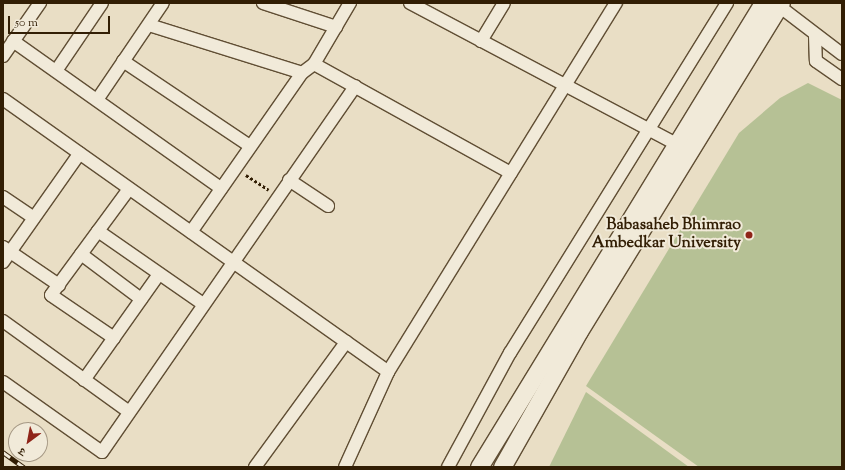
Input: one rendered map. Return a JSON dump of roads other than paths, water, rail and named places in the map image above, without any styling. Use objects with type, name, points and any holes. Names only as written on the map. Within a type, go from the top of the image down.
[{"type":"street","points":[[3,56],[40,3]]},
{"type":"street","points":[[56,71],[102,3]]},
{"type":"street","points":[[97,100],[163,3]]},
{"type":"street","points":[[263,3],[336,27]]},
{"type":"street","points":[[191,232],[302,73],[314,64],[350,3]]},
{"type":"street","points":[[410,3],[683,148]]},
{"type":"street","points":[[481,41],[504,3]]},
{"type":"street","points":[[345,467],[388,372],[616,3]]},
{"type":"street","points":[[448,467],[510,353],[727,3]]},
{"type":"street","points":[[479,467],[775,4],[815,36],[842,54]]},
{"type":"street","points":[[149,24],[302,73]]},
{"type":"street","points":[[815,36],[816,61],[842,79]]},
{"type":"street","points":[[13,41],[222,188]]},
{"type":"street","points":[[124,61],[250,146]]},
{"type":"street","points":[[314,64],[511,173]]},
{"type":"street","points":[[3,382],[102,452],[202,304],[355,86]]},
{"type":"street","points":[[3,99],[388,372]]},
{"type":"street","points":[[502,467],[683,148]]},
{"type":"street","points":[[3,262],[7,250],[34,218],[80,153]]},
{"type":"street","points":[[289,180],[328,206]]},
{"type":"street","points":[[114,338],[51,295],[129,188]]},
{"type":"street","points":[[3,197],[34,218]]},
{"type":"street","points":[[98,231],[202,304]]},
{"type":"street","points":[[7,250],[58,285]]},
{"type":"street","points":[[81,254],[141,299]]},
{"type":"street","points":[[84,380],[159,274]]},
{"type":"street","points":[[3,321],[129,412]]},
{"type":"street","points":[[255,467],[346,342]]},
{"type":"railway","points":[[3,452],[24,467]]},
{"type":"place","name":"Babasaheb Bhimrao Ambedkar University","points":[[749,235]]}]
